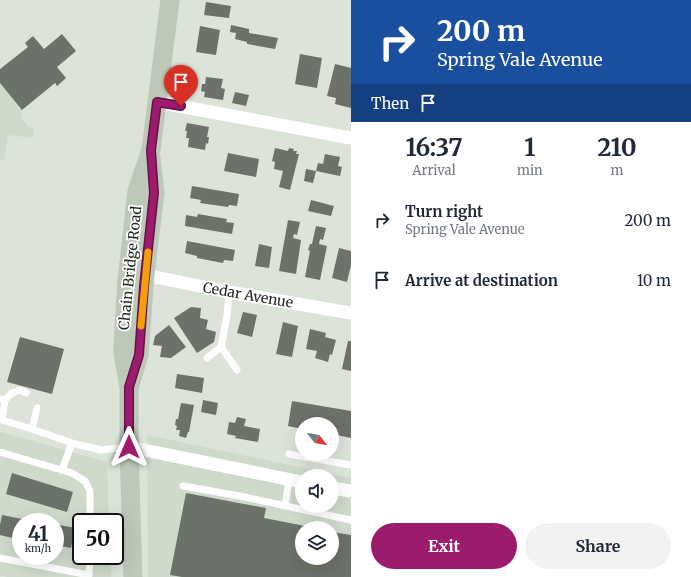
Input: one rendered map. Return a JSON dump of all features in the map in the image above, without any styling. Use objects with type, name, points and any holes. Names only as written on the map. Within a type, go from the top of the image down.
[{"type":"main road","name":"Chain Bridge Road","points":[[133,577],[129,447],[129,387],[123,353],[127,280],[138,191],[151,150],[170,0]]},
{"type":"main road","name":"Chain Bridge Road","points":[[129,387],[139,355],[141,316],[154,193],[151,150]]},
{"type":"street","points":[[157,102],[351,138]]},
{"type":"street","name":"Cedar Avenue","points":[[145,275],[230,292],[351,313]]},
{"type":"street","points":[[129,447],[295,481]]},
{"type":"street","points":[[339,489],[351,491]]},
{"type":"lane","points":[[207,358],[221,347],[230,292]]},
{"type":"lane","points":[[221,347],[237,370]]},
{"type":"lane","points":[[26,394],[20,390],[2,399],[1,419],[72,443],[100,450],[129,447]]},
{"type":"lane","points":[[32,429],[37,408]]},
{"type":"lane","points":[[62,470],[72,443]]},
{"type":"lane","points":[[0,452],[72,473],[85,481],[90,491],[90,513]]},
{"type":"lane","points":[[289,454],[351,465]]},
{"type":"lane","points":[[285,506],[295,483]]},
{"type":"lane","points":[[183,486],[240,496],[351,520]]},
{"type":"lane","points":[[0,558],[90,575],[90,565]]},
{"type":"shaded area","points":[[0,83],[22,110],[21,117],[28,127],[34,128],[33,138],[8,135],[4,161],[0,160]]},
{"type":"shaded area","points":[[0,432],[107,462],[109,513],[72,513],[72,565],[111,565],[111,577],[7,577],[0,575]]},
{"type":"shaded area","points":[[147,435],[308,469],[295,469],[295,513],[339,513],[339,475],[351,478],[351,577],[148,577]]},
{"type":"building","points":[[206,2],[231,6],[229,18],[204,15]]},
{"type":"building","points":[[231,25],[249,29],[249,33],[278,38],[275,49],[247,44],[247,42],[235,39],[236,33],[230,32]]},
{"type":"building","points":[[200,26],[220,30],[216,55],[196,52]]},
{"type":"building","points":[[62,34],[76,51],[57,67],[66,78],[57,86],[55,83],[22,110],[0,83],[0,69],[28,47],[25,43],[33,36],[44,49]]},
{"type":"building","points":[[300,54],[322,58],[317,88],[295,84]]},
{"type":"building","points":[[335,64],[351,68],[351,108],[335,104],[336,98],[327,96]]},
{"type":"building","points":[[206,77],[223,79],[221,88],[225,89],[223,100],[204,97],[205,92],[201,91],[202,84],[205,84]]},
{"type":"building","points":[[235,92],[249,95],[246,106],[232,103]]},
{"type":"building","points":[[187,123],[209,127],[207,137],[209,137],[208,144],[206,143],[205,150],[188,147],[189,138],[186,138],[187,131],[185,131]]},
{"type":"building","points":[[275,148],[288,151],[289,148],[294,149],[293,151],[297,151],[296,154],[299,154],[290,190],[279,187],[283,171],[274,169],[275,162],[272,161]]},
{"type":"building","points":[[228,153],[259,159],[256,177],[224,171]]},
{"type":"building","points":[[325,154],[340,157],[338,166],[342,167],[340,176],[316,171],[318,163],[323,164]]},
{"type":"building","points":[[306,169],[316,171],[313,183],[304,181]]},
{"type":"building","points":[[192,186],[239,194],[237,206],[229,205],[228,207],[200,203],[201,200],[190,198]]},
{"type":"building","points":[[311,200],[334,206],[331,216],[308,211]]},
{"type":"building","points":[[198,214],[227,219],[226,222],[234,223],[232,234],[185,226],[186,215],[197,217]]},
{"type":"building","points":[[288,220],[300,222],[297,235],[294,234],[293,238],[301,240],[296,274],[279,271]]},
{"type":"building","points":[[316,226],[326,228],[323,240],[320,239],[319,244],[327,246],[320,280],[305,277],[310,251],[308,250],[310,244],[312,244]]},
{"type":"building","points":[[187,241],[235,250],[233,261],[224,260],[223,263],[197,258],[197,256],[185,253]]},
{"type":"building","points":[[259,244],[272,247],[269,268],[255,266]]},
{"type":"building","points":[[339,248],[351,251],[351,265],[347,282],[332,278]]},
{"type":"building","points":[[191,307],[201,308],[200,318],[208,320],[206,329],[216,332],[214,342],[197,353],[174,318]]},
{"type":"building","points":[[243,312],[257,315],[252,337],[237,333]]},
{"type":"building","points":[[283,322],[298,326],[292,357],[276,354]]},
{"type":"building","points":[[169,325],[186,347],[171,358],[160,357],[162,346],[153,345],[155,336]]},
{"type":"building","points":[[310,329],[326,333],[325,337],[336,340],[332,355],[330,354],[328,362],[315,358],[317,351],[306,349]]},
{"type":"building","points":[[20,337],[64,349],[52,394],[7,382]]},
{"type":"building","points":[[348,341],[351,341],[351,371],[342,369]]},
{"type":"building","points":[[177,374],[204,378],[202,393],[175,388]]},
{"type":"building","points":[[203,400],[218,403],[216,415],[201,412]]},
{"type":"building","points":[[292,401],[351,411],[351,438],[339,435],[339,417],[295,417],[295,428],[288,426]]},
{"type":"building","points":[[181,403],[194,405],[189,432],[186,438],[179,436],[180,430],[176,430],[177,426],[175,425],[176,419],[178,419]]},
{"type":"building","points":[[237,417],[246,419],[244,426],[260,429],[258,442],[235,438],[236,436],[227,434],[229,422],[235,423]]},
{"type":"building","points":[[12,473],[73,492],[67,512],[6,494]]},
{"type":"building","points":[[186,493],[266,508],[264,518],[295,524],[295,565],[339,565],[339,533],[351,535],[351,577],[182,577],[170,575]]},
{"type":"building","points":[[2,515],[12,517],[12,538],[0,535]]},
{"type":"building","points":[[64,526],[72,527],[71,548],[64,547]]},
{"type":"slow traffic","points":[[141,326],[148,252]]},
{"type":"route","points":[[129,447],[129,387],[139,355],[141,316],[153,211],[154,193],[151,150],[157,102],[181,106]]}]
